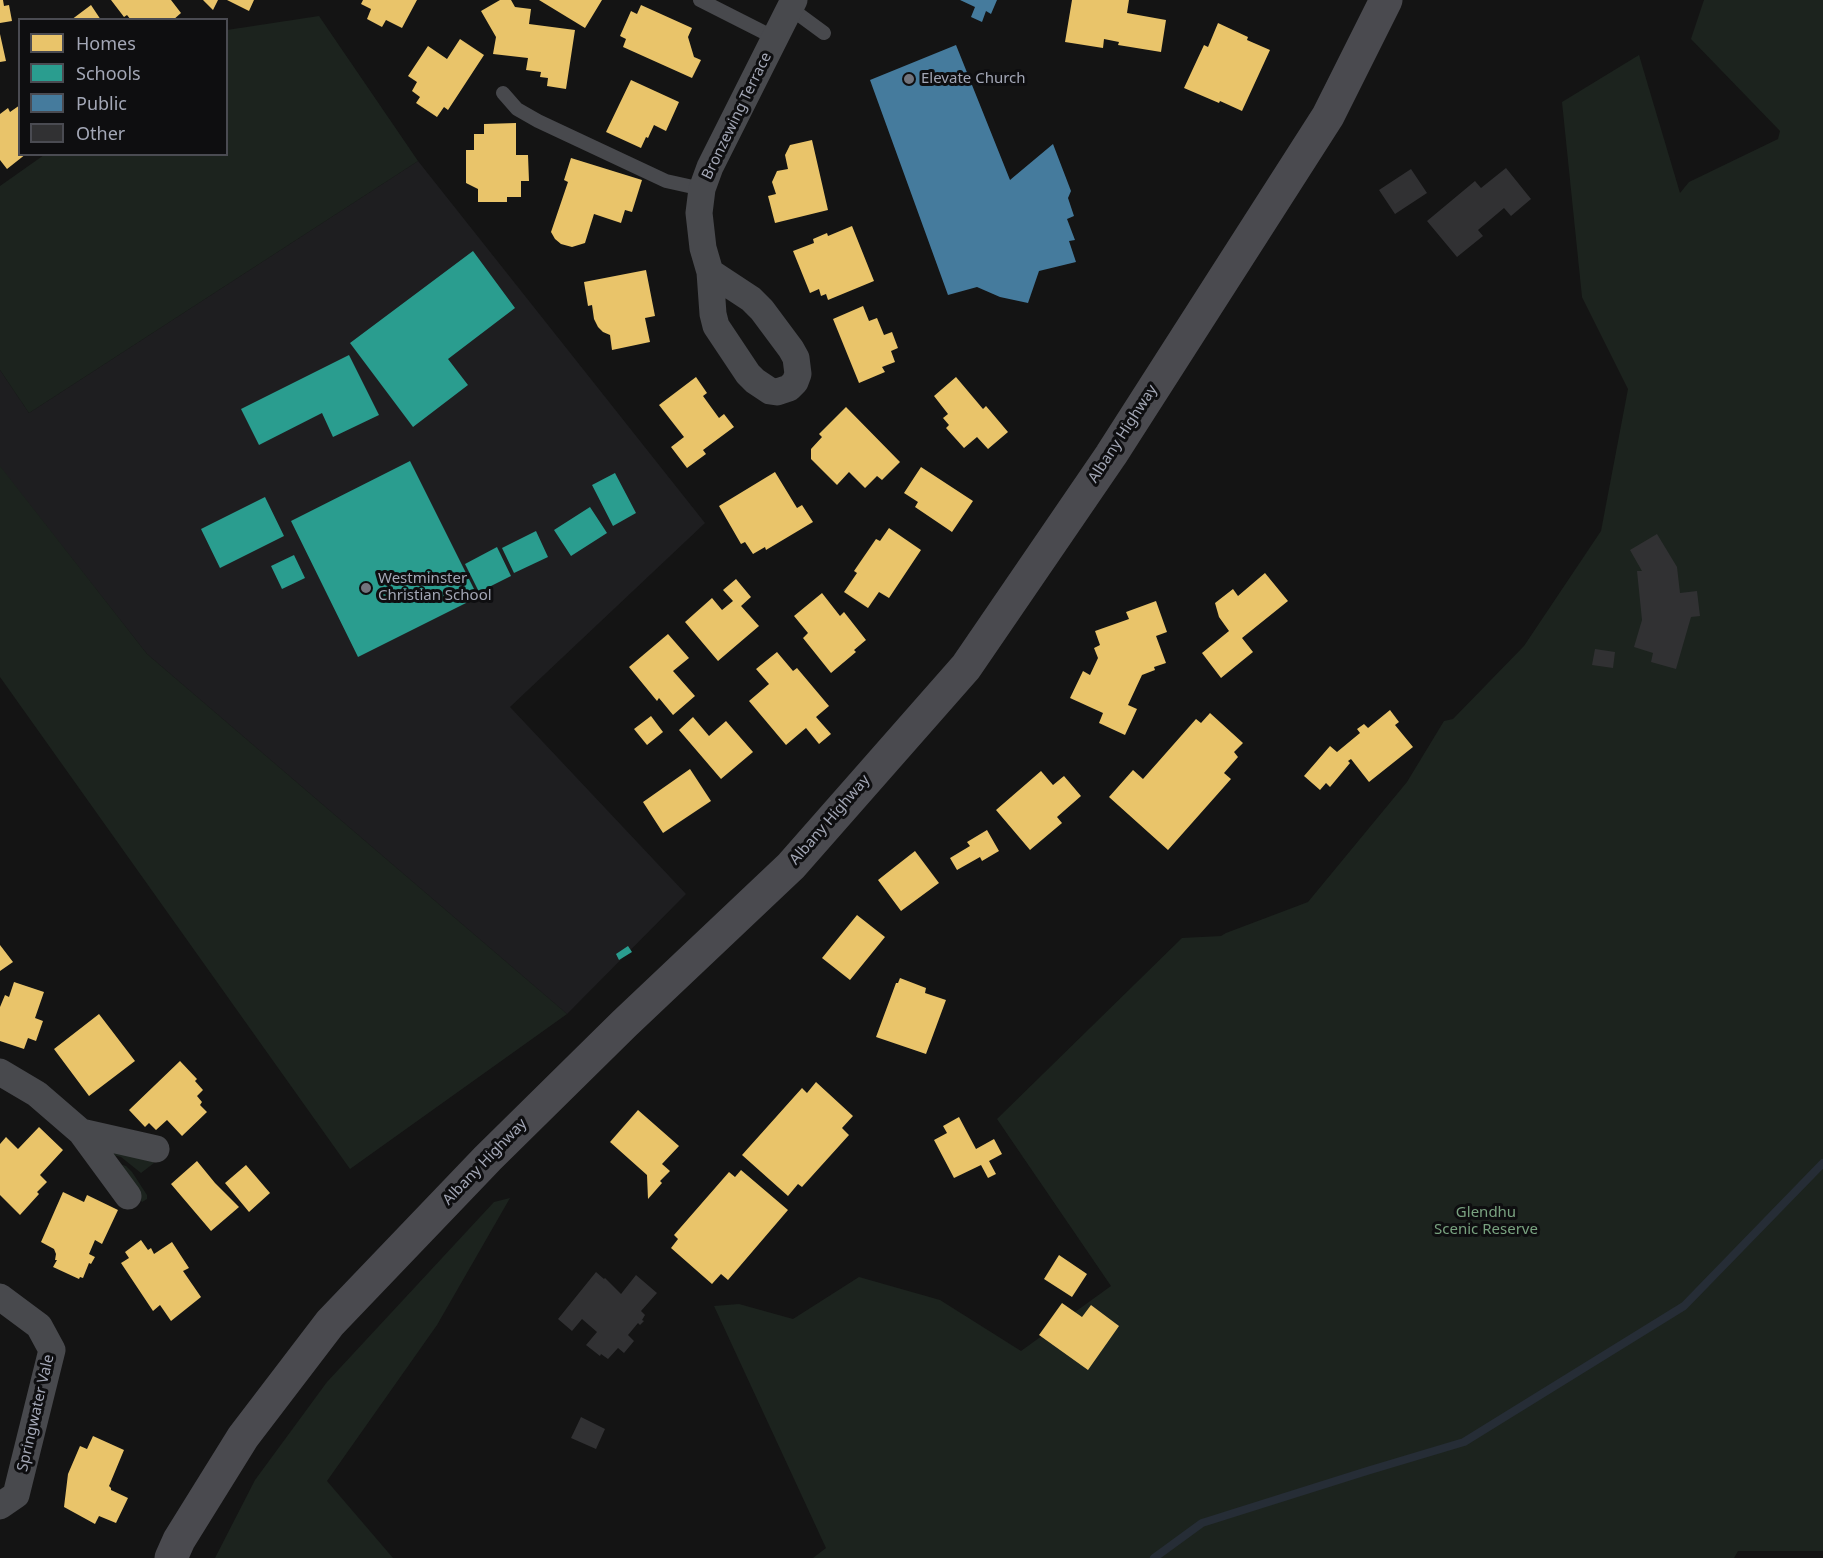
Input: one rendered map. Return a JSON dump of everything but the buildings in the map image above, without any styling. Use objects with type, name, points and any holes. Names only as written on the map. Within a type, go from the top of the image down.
[{"type":"main road","name":"Albany Highway","points":[[171,1558],[179,1540],[243,1437],[330,1323],[488,1158],[624,1024],[791,866],[966,667],[1111,455],[1328,116],[1386,0]]},
{"type":"street","name":"Bronzewing Terrace","points":[[710,272],[703,248],[699,213],[702,189],[710,167],[792,4]]},
{"type":"street","points":[[0,1072],[37,1094],[81,1131],[128,1196]]},
{"type":"street","points":[[81,1131],[156,1149]]},
{"type":"street","name":"Springwater Vale","points":[[0,1297],[39,1326],[52,1350],[16,1495],[0,1506]]},
{"type":"lane","points":[[700,0],[775,38]]},
{"type":"lane","points":[[792,4],[824,33]]},
{"type":"lane","points":[[503,93],[517,108],[538,121],[666,181],[702,189]]},
{"type":"shaded area","name":"Westminster Christian School","points":[[418,161],[705,523],[510,707],[686,894],[567,1014],[147,654],[0,467],[0,370],[29,413]]},
{"type":"green space","name":"Glendhu Scenic Reserve","points":[[1704,0],[1823,0],[1823,1551],[1738,1551],[1734,1558],[813,1558],[826,1548],[714,1306],[739,1304],[793,1319],[859,1277],[940,1300],[1021,1351],[1111,1286],[997,1119],[1182,938],[1221,936],[1308,902],[1407,782],[1444,721],[1453,719],[1524,646],[1601,531],[1628,389],[1582,297],[1562,102],[1639,55],[1680,193],[1689,182],[1778,139],[1780,131],[1691,39]]},
{"type":"green space","points":[[319,16],[418,161],[29,413],[0,370],[0,186],[43,156],[228,156],[228,30]]},
{"type":"green space","points":[[0,466],[147,654],[567,1014],[350,1169],[0,677]]},
{"type":"green space","points":[[105,1141],[146,1154],[154,1163],[141,1173],[121,1157],[109,1154]]},
{"type":"green space","points":[[116,1163],[126,1166],[132,1172],[147,1195],[147,1199],[142,1202]]},
{"type":"green space","points":[[510,1198],[437,1325],[327,1481],[393,1558],[215,1558],[255,1480],[327,1382],[494,1202]]},
{"type":"waterway","points":[[1154,1558],[1202,1523],[1464,1442],[1684,1306],[1823,1163]]},
{"type":"place","name":"Elevate Church","points":[[909,79]]},
{"type":"place","name":"Westminster Christian School","points":[[366,588]]}]
